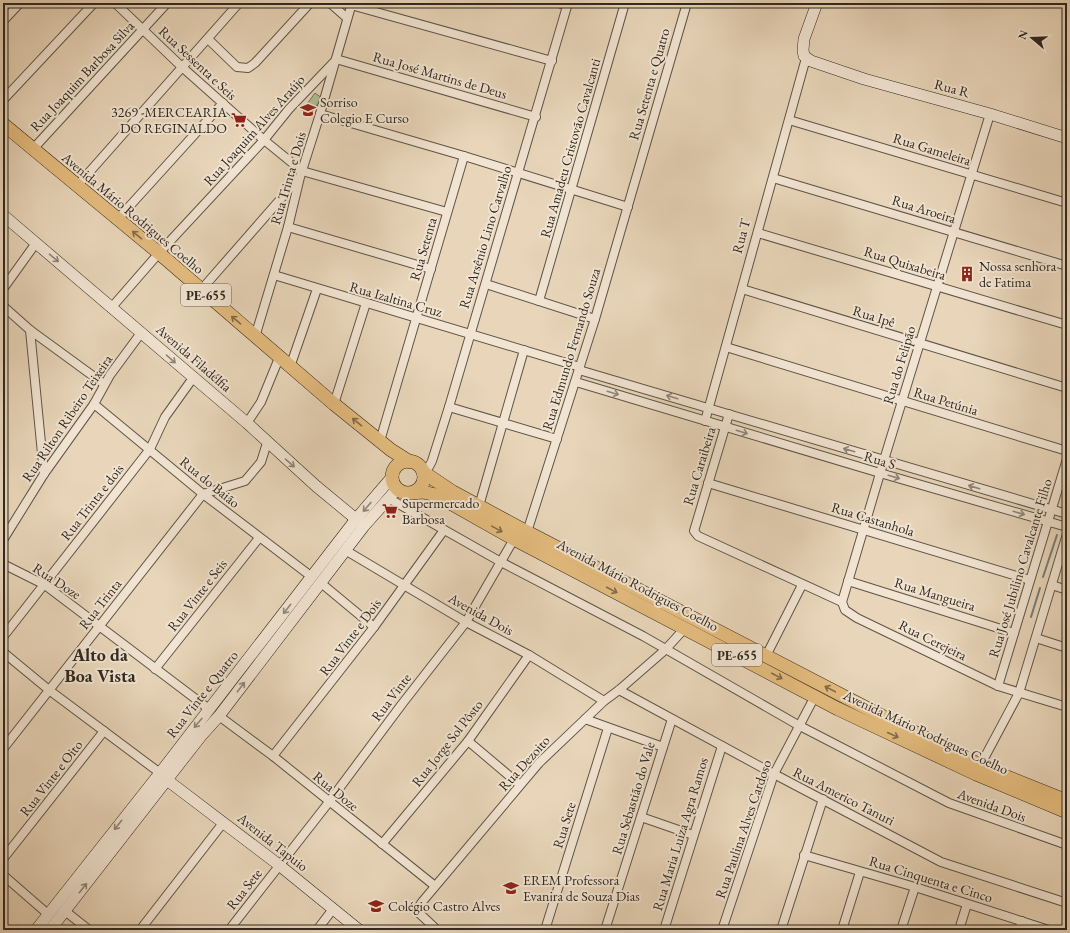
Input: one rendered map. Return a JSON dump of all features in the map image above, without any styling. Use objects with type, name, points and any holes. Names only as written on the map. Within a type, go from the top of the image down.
[{"type":"main road","name":"Avenida Mário Rodrigues Coelho","points":[[3,124],[117,220],[159,253],[334,404],[402,458],[410,462]]},
{"type":"main road","name":"PE-655","points":[[410,462],[419,466],[424,475]]},
{"type":"main road","points":[[392,493],[393,471],[400,463],[410,462]]},
{"type":"main road","name":"Avenida Mário Rodrigues Coelho","points":[[424,475],[527,532],[980,766],[1067,801]]},
{"type":"main road","points":[[412,493],[419,488],[424,475]]},
{"type":"main road","name":"Avenida Mário Rodrigues Coelho","points":[[412,493],[423,492],[436,495],[514,539],[814,696],[976,774],[1067,812]]},
{"type":"main road","name":"PE-655","points":[[392,493],[412,493]]},
{"type":"street","points":[[3,21],[20,3]]},
{"type":"street","points":[[3,100],[94,3]]},
{"type":"street","name":"Rua Sessenta e Seis","points":[[115,3],[182,67],[301,174]]},
{"type":"street","name":"Rua Joaquim Barbosa Silva","points":[[33,149],[167,3]]},
{"type":"street","points":[[77,186],[239,3]]},
{"type":"street","points":[[208,39],[237,67],[248,68],[310,3]]},
{"type":"street","points":[[330,3],[347,18]]},
{"type":"street","points":[[559,3],[568,4]]},
{"type":"street","name":"Rua Amadeu Cristovão Cavalcanti","points":[[539,300],[572,191],[625,3]]},
{"type":"street","name":"Rua Setenta e Quatro","points":[[638,173],[687,3]]},
{"type":"street","name":"Rua T","points":[[705,421],[806,58],[803,53],[803,46],[817,3]]},
{"type":"street","points":[[351,4],[552,61]]},
{"type":"street","name":"Rua Trinta e Dois","points":[[255,337],[288,227],[301,174],[320,114],[351,4]]},
{"type":"street","name":"Rua Arsênio Lino Carvalho","points":[[424,475],[432,461],[449,407],[469,334],[486,284],[568,4]]},
{"type":"street","name":"Rua R","points":[[806,58],[830,68],[990,114],[1067,138]]},
{"type":"street","name":"Rua José Martins de Deus","points":[[336,59],[536,117]]},
{"type":"street","name":"Rua Joaquim Alves Araújo","points":[[112,307],[159,253],[264,140],[289,109],[336,59]]},
{"type":"street","points":[[117,220],[223,103]]},
{"type":"street","points":[[320,114],[464,156],[572,191],[628,207]]},
{"type":"street","name":"Rua do Felipão","points":[[842,602],[919,343],[990,114]]},
{"type":"street","name":"Rua Gameleira","points":[[789,120],[1067,202]]},
{"type":"street","name":"Rua Setenta","points":[[380,441],[464,156]]},
{"type":"street","name":"Rua Edmundo Fernando Souza","points":[[527,532],[596,319],[638,173]]},
{"type":"street","points":[[201,290],[301,174],[447,212]]},
{"type":"street","name":"Rua Aroeira","points":[[773,178],[1067,266]]},
{"type":"street","name":"Avenida Filadélfia","points":[[3,215],[247,423],[267,443],[360,522]]},
{"type":"street","points":[[288,227],[431,268]]},
{"type":"street","name":"Rua Quixabeira","points":[[758,233],[1067,325]]},
{"type":"street","points":[[3,289],[36,242]]},
{"type":"street","name":"Rua Izaltina Cruz","points":[[274,275],[524,350],[709,408]]},
{"type":"street","points":[[486,284],[596,319]]},
{"type":"street","points":[[290,367],[317,289]]},
{"type":"street","name":"Rua Ipê","points":[[742,289],[1067,388]]},
{"type":"street","points":[[334,404],[366,303]]},
{"type":"street","points":[[3,306],[30,330],[104,384]]},
{"type":"street","points":[[30,330],[44,474]]},
{"type":"street","name":"Rua Rilton Ribeiro Teixeira","points":[[3,540],[44,474],[94,404],[104,384],[142,333]]},
{"type":"street","name":"Rua Petúnia","points":[[726,347],[1067,451]]},
{"type":"street","points":[[479,506],[524,350]]},
{"type":"street","points":[[247,423],[261,402],[280,358]]},
{"type":"street","name":"Rua Trinta e dois","points":[[3,637],[150,449],[165,417],[193,378]]},
{"type":"street","name":"Rua S","points":[[576,382],[724,427],[1067,527]]},
{"type":"street","name":"Rua do Baião","points":[[94,404],[203,494],[316,580],[374,627]]},
{"type":"street","points":[[449,407],[557,439]]},
{"type":"street","name":"Rua S","points":[[709,408],[1067,514]]},
{"type":"street","name":"Rua Caraibeira","points":[[729,414],[694,531],[698,536],[802,585]]},
{"type":"street","points":[[203,494],[245,481],[261,462],[267,443]]},
{"type":"street","name":"Rua José Jubilino Cavalcante Filho","points":[[998,686],[1067,459]]},
{"type":"street","name":"Rua Vinte e Quatro","points":[[36,930],[164,776],[219,716],[392,476]]},
{"type":"street","name":"Rua Castanhola","points":[[708,483],[1030,580]]},
{"type":"street","name":"Rua Vinte e Quatro","points":[[164,776],[210,709],[316,580],[345,550],[360,522],[392,493]]},
{"type":"street","name":"Avenida Dois","points":[[392,493],[444,530],[500,562],[643,636],[798,725],[949,803],[1067,845]]},
{"type":"street","name":"Rua Trinta","points":[[3,749],[203,494]]},
{"type":"street","name":"Rua Vinte e Dois","points":[[272,756],[374,627],[444,530]]},
{"type":"street","points":[[980,766],[1020,692],[1067,534]]},
{"type":"street","name":"Rua Vinte e Seis","points":[[155,669],[259,538]]},
{"type":"street","name":"Rua Vinte","points":[[279,865],[329,802],[402,704],[466,622],[514,539]]},
{"type":"street","name":"Avenida Dois","points":[[345,550],[466,622],[529,655],[604,700]]},
{"type":"street","name":"Rua Doze","points":[[3,564],[45,585],[210,709]]},
{"type":"street","name":"Rua Mangueira","points":[[848,581],[1014,633]]},
{"type":"street","points":[[766,656],[802,585],[842,602]]},
{"type":"street","points":[[1052,585],[1067,590]]},
{"type":"street","name":"Rua Cerejeira","points":[[842,602],[846,610],[856,618],[998,686],[1067,707]]},
{"type":"street","name":"Rua Dezoito","points":[[437,930],[420,916],[418,910],[435,886],[519,784],[604,700],[619,690],[665,650],[685,628]]},
{"type":"street","points":[[1036,638],[1067,648]]},
{"type":"street","name":"Avenida Tapuio","points":[[3,652],[48,690],[164,776],[279,865],[359,930]]},
{"type":"street","name":"Rua Jorge Sol Pôsto","points":[[382,844],[468,741],[529,655]]},
{"type":"street","name":"Rua Americo Tanuri","points":[[619,690],[774,774],[950,866],[1067,903]]},
{"type":"street","name":"Rua Paulina Alves Cardoso","points":[[722,930],[774,774],[814,696]]},
{"type":"street","name":"Rua Doze","points":[[219,716],[272,756],[435,886]]},
{"type":"street","points":[[585,719],[663,747]]},
{"type":"street","name":"Rua Sebastião do Vale","points":[[606,930],[672,719]]},
{"type":"street","name":"Rua Sete","points":[[545,930],[608,728]]},
{"type":"street","name":"Rua Vinte e Oito","points":[[3,859],[104,732]]},
{"type":"street","points":[[468,741],[519,784]]},
{"type":"street","name":"Rua Maria Luiza Agra Ramos","points":[[664,930],[693,834],[722,746]]},
{"type":"street","name":"Rua Vinte e Quatro","points":[[50,930],[154,788]]},
{"type":"street","points":[[781,930],[823,799]]},
{"type":"street","points":[[641,817],[693,834]]},
{"type":"street","points":[[140,930],[223,823]]},
{"type":"street","name":"Rua Cinquenta e Cinco","points":[[804,855],[915,887],[1049,930]]},
{"type":"street","name":"Rua Sete","points":[[229,930],[279,865]]},
{"type":"street","points":[[842,930],[860,872]]},
{"type":"street","points":[[3,875],[49,915]]},
{"type":"street","points":[[901,930],[915,887]]},
{"type":"street","points":[[959,930],[967,904]]},
{"type":"street","points":[[317,930],[333,909]]},
{"type":"street","points":[[65,911],[88,930]]},
{"type":"street","points":[[1020,930],[1022,921]]},
{"type":"green space","points":[[315,93],[322,98],[309,116],[302,111]]},
{"type":"waterway","points":[[1065,511],[1067,503]]},
{"type":"waterway","points":[[1043,577],[1057,535]]},
{"type":"waterway","points":[[1031,617],[1040,588]]},
{"type":"place","name":"Sorriso Colegio E Curso","points":[[308,110]]},
{"type":"place","name":"3269 -MERCEARIA DO REGINALDO","points":[[239,120]]},
{"type":"place","name":"Nossa senhora de Fatima","points":[[967,274]]},
{"type":"place","name":"Supermercado Barbosa","points":[[390,511]]},
{"type":"place","name":"EREM Professora Evanira de Souza Dias","points":[[511,888]]},
{"type":"place","name":"Colégio Castro Alves","points":[[376,906]]},
{"type":"district","name":"Alto da Boa Vista","points":[[100,664]]}]
